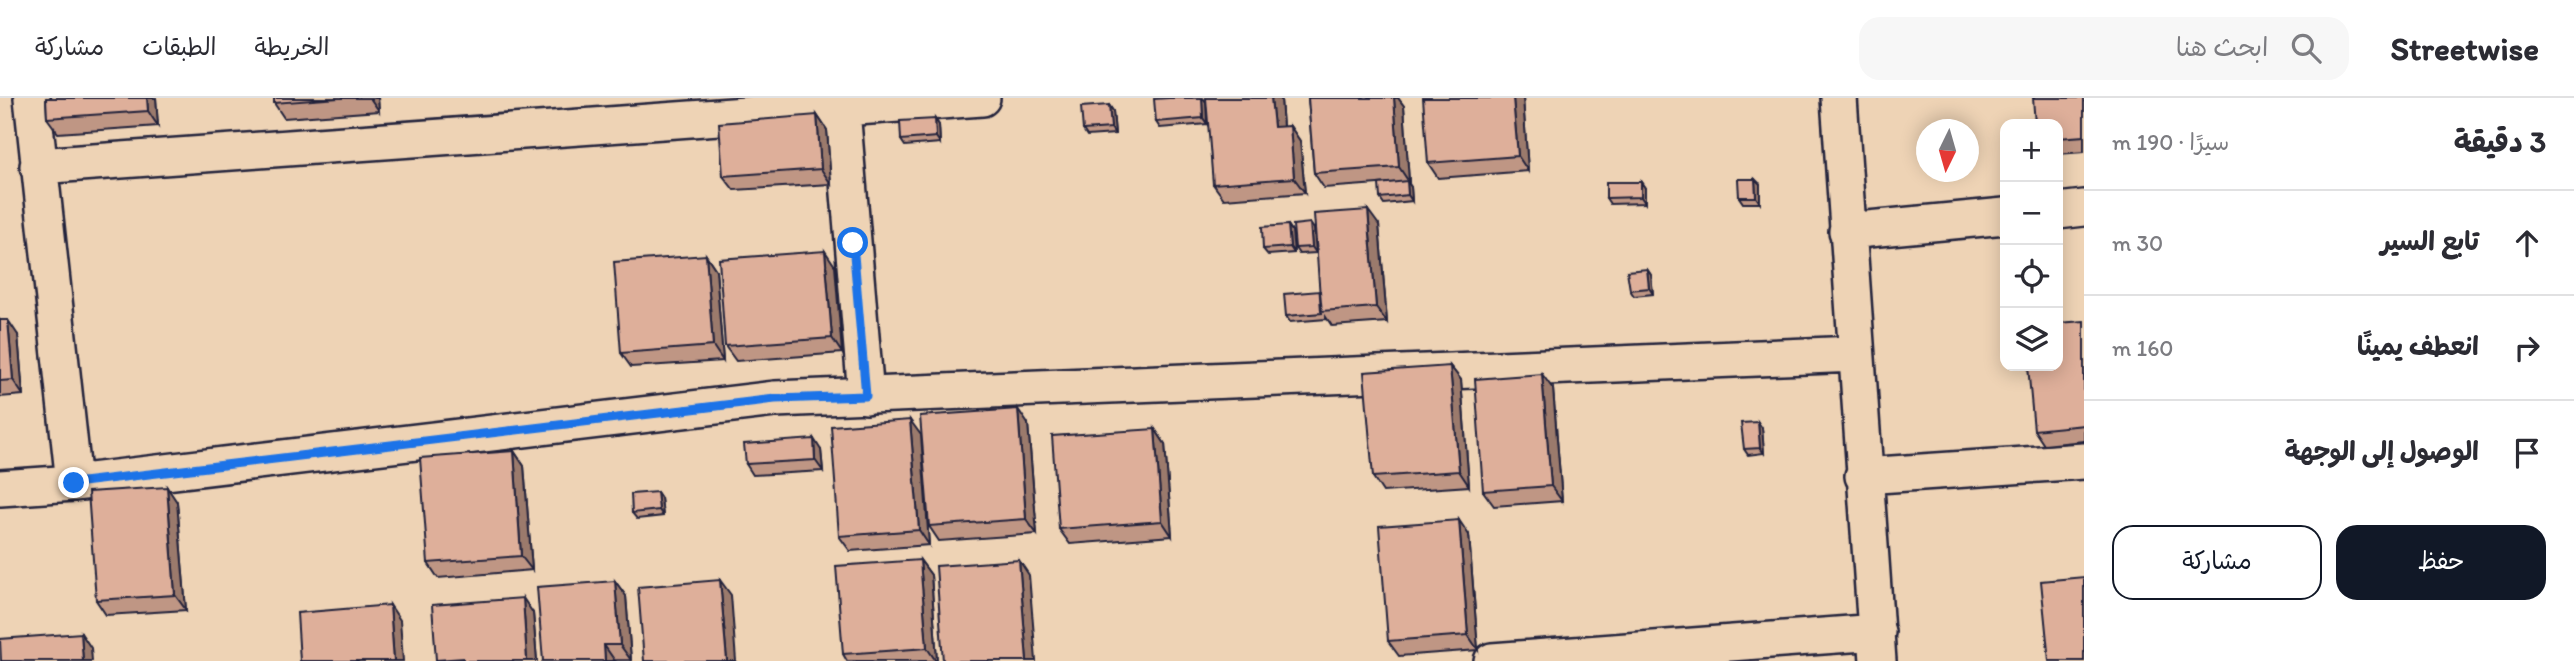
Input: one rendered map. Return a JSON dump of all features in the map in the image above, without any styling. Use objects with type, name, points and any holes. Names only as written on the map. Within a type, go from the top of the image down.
[{"type":"street","points":[[32,98],[74,483]]},
{"type":"street","points":[[38,166],[840,103],[982,98]]},
{"type":"street","points":[[1492,661],[1877,647],[1863,476],[1839,98]]},
{"type":"street","points":[[840,103],[866,396]]},
{"type":"street","points":[[2063,210],[2084,208]]},
{"type":"street","points":[[1847,231],[2000,216]]},
{"type":"street","points":[[0,488],[74,483],[775,399],[1856,354]]},
{"type":"street","points":[[1863,476],[2084,461]]},
{"type":"building","points":[[46,98],[147,98],[148,111],[47,118]]},
{"type":"building","points":[[274,98],[339,98],[274,103]]},
{"type":"building","points":[[1202,98],[1203,118],[1156,122],[1154,99]]},
{"type":"building","points":[[1206,98],[1271,98],[1274,127],[1290,126],[1294,178],[1213,184]]},
{"type":"building","points":[[1308,98],[1394,98],[1399,167],[1314,173]]},
{"type":"building","points":[[1423,98],[1513,98],[1518,156],[1428,163]]},
{"type":"building","points":[[2033,98],[2084,98],[2084,136],[2063,138],[2063,119],[2035,119]]},
{"type":"building","points":[[1109,105],[1111,128],[1083,130],[1081,107]]},
{"type":"building","points":[[817,115],[821,169],[723,176],[719,123]]},
{"type":"building","points":[[935,119],[936,137],[901,140],[900,121]]},
{"type":"building","points":[[1738,179],[1755,179],[1756,197],[1739,197]]},
{"type":"building","points":[[1407,181],[1408,195],[1380,198],[1379,184]]},
{"type":"building","points":[[1606,182],[1641,182],[1641,197],[1606,198]]},
{"type":"building","points":[[1368,210],[1376,307],[1321,311],[1314,214]]},
{"type":"building","points":[[1310,223],[1312,247],[1295,248],[1293,225]]},
{"type":"building","points":[[1288,225],[1290,247],[1263,249],[1262,227]]},
{"type":"building","points":[[825,251],[832,338],[725,346],[719,259]]},
{"type":"building","points":[[706,255],[713,346],[621,353],[614,262]]},
{"type":"building","points":[[1647,269],[1649,288],[1630,290],[1627,271]]},
{"type":"building","points":[[1320,291],[1322,313],[1286,316],[1284,294]]},
{"type":"building","points":[[0,320],[8,320],[13,380],[0,381]]},
{"type":"building","points":[[2084,321],[2084,425],[2034,430],[2028,371],[2063,371],[2063,323]]},
{"type":"building","points":[[1450,366],[1459,471],[1373,477],[1364,372]]},
{"type":"building","points":[[1542,374],[1551,486],[1483,491],[1475,379]]},
{"type":"building","points":[[1018,409],[1026,519],[929,526],[920,416]]},
{"type":"building","points":[[910,420],[919,530],[839,536],[831,426]]},
{"type":"building","points":[[1758,422],[1760,448],[1744,449],[1741,423]]},
{"type":"building","points":[[1155,429],[1162,521],[1059,529],[1052,436]]},
{"type":"building","points":[[814,439],[815,460],[746,464],[744,444]]},
{"type":"building","points":[[514,451],[521,556],[428,563],[420,458]]},
{"type":"building","points":[[167,487],[175,595],[96,600],[88,492]]},
{"type":"building","points":[[657,492],[659,510],[632,513],[631,494]]},
{"type":"building","points":[[1459,520],[1468,635],[1388,641],[1379,526]]},
{"type":"building","points":[[920,560],[927,648],[843,654],[836,566]]},
{"type":"building","points":[[1019,560],[1027,661],[943,661],[936,566]]},
{"type":"building","points":[[2084,577],[2084,661],[2049,661],[2041,581]]},
{"type":"building","points":[[720,580],[727,661],[644,661],[638,587]]},
{"type":"building","points":[[615,581],[620,645],[604,645],[605,661],[543,661],[537,587]]},
{"type":"building","points":[[523,598],[527,661],[463,661],[463,658],[436,660],[432,605]]},
{"type":"building","points":[[390,605],[394,661],[300,661],[297,613]]},
{"type":"building","points":[[81,633],[83,661],[1,661],[0,639]]},
{"type":"route","points":[[74,483],[775,399],[866,396],[853,243]]}]
